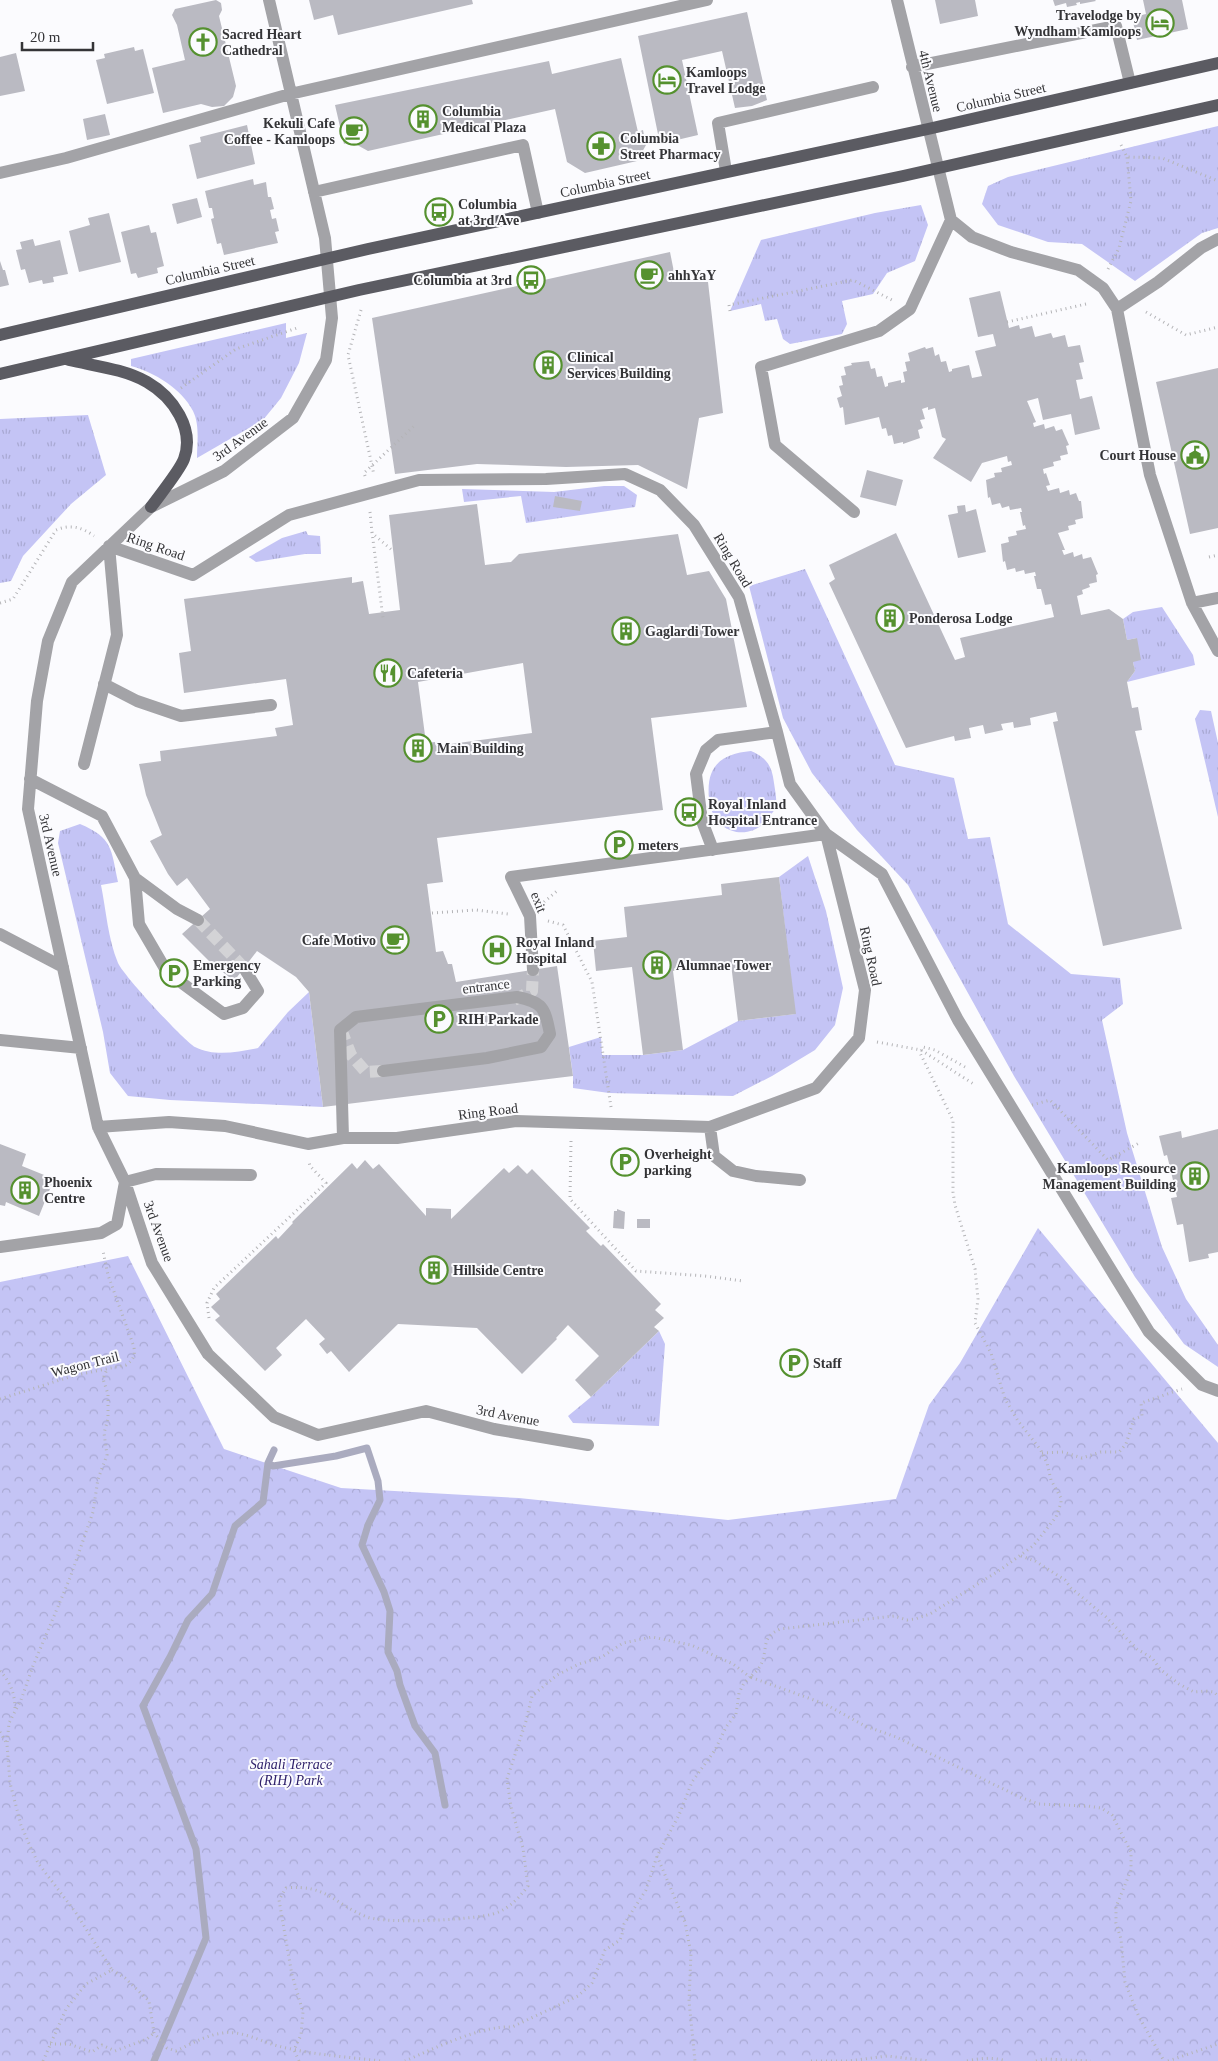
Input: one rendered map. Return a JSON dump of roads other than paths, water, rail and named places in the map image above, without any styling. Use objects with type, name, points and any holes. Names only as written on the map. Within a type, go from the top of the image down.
[{"type":"main road","name":"Columbia Street","points":[[0,335],[327,258],[928,129],[1218,63]]},
{"type":"main road","points":[[0,374],[331,297],[938,168],[1218,105]]},
{"type":"main road","points":[[65,359],[121,372],[148,383],[170,402],[183,418],[186,437],[184,459],[151,507]]},
{"type":"street","name":"3rd Avenue","points":[[269,0],[314,192],[327,258],[332,318],[326,360],[293,418],[224,471],[151,507],[72,582],[48,641],[37,701],[28,810],[98,1127],[125,1182],[152,1263],[208,1354],[274,1417],[318,1435],[426,1411],[494,1429],[588,1445]]},
{"type":"street","points":[[0,173],[66,158],[290,94],[707,0]]},
{"type":"street","name":"4th Avenue","points":[[897,0],[951,220]]},
{"type":"street","points":[[912,67],[1116,26],[1130,83]]},
{"type":"street","points":[[726,172],[718,123],[874,87]]},
{"type":"street","points":[[314,192],[523,146],[538,213]]},
{"type":"street","points":[[854,512],[775,445],[761,367],[879,331],[910,309],[951,220],[972,237],[1011,252],[1078,270],[1103,288],[1117,309],[1150,475],[1192,603],[1218,651]]},
{"type":"street","points":[[1117,309],[1158,282],[1201,248],[1218,239]]},
{"type":"street","name":"Ring Road","points":[[98,1127],[169,1122],[225,1126],[308,1144],[343,1138],[398,1138],[516,1121],[710,1127],[816,1088],[859,1038],[866,990],[826,834],[790,784],[738,597],[694,525],[660,490],[625,474],[546,479],[419,480],[289,516],[193,575],[109,546]]},
{"type":"street","points":[[84,764],[117,635],[109,546]]},
{"type":"street","points":[[1192,603],[1218,598]]},
{"type":"street","points":[[104,684],[137,701],[181,716],[271,705]]},
{"type":"street","points":[[777,732],[718,740],[706,750],[696,774],[702,821],[713,850],[826,834],[882,874],[958,1020],[1149,1332],[1202,1385],[1218,1391]]},
{"type":"street","points":[[30,779],[102,816],[136,878],[177,909],[198,920]]},
{"type":"street","name":"exit","points":[[533,970],[530,916],[511,877],[713,850]]},
{"type":"street","points":[[136,878],[139,924],[167,972],[224,1014],[244,1008],[258,991],[244,968]]},
{"type":"street","points":[[0,934],[63,967]]},
{"type":"street","name":"entrance","points":[[343,1138],[340,1030],[356,1017],[517,997],[535,1001],[546,1013],[550,1034],[541,1047],[486,1058],[383,1071]]},
{"type":"street","points":[[0,1040],[81,1048]]},
{"type":"street","points":[[710,1127],[714,1156],[733,1171],[756,1176],[800,1180]]},
{"type":"street","points":[[0,1247],[101,1233],[117,1224],[125,1182],[156,1174],[251,1175]]},
{"type":"waterway","points":[[268,1463],[273,1466],[336,1456],[367,1448],[378,1481],[380,1500],[368,1525],[362,1545],[384,1592],[390,1611],[388,1652],[397,1671],[400,1685],[415,1726],[435,1753],[445,1805]]},
{"type":"waterway","points":[[154,2061],[206,1938],[196,1849],[143,1706],[188,1620],[212,1594],[235,1526],[263,1502],[268,1463],[274,1450]]},
{"type":"tunnel","points":[[198,920],[244,968]]},
{"type":"tunnel","points":[[514,1000],[532,991],[533,970]]},
{"type":"tunnel","points":[[344,1030],[342,1032],[351,1055],[366,1072],[383,1071]]},
{"type":"place","name":"Travelodge by Wyndham Kamloops","points":[[1160,23]]},
{"type":"place","name":"Sacred Heart Cathedral","points":[[203,42]]},
{"type":"place","name":"Kamloops Travel Lodge","points":[[667,80]]},
{"type":"place","name":"Columbia Medical Plaza","points":[[423,119]]},
{"type":"place","name":"Kekuli Cafe Coffee - Kamloops","points":[[354,131]]},
{"type":"place","name":"Columbia Street Pharmacy","points":[[601,146]]},
{"type":"place","name":"Columbia at 3rd Ave","points":[[439,212]]},
{"type":"place","name":"ahhYaY","points":[[649,275]]},
{"type":"place","name":"Columbia at 3rd","points":[[531,280]]},
{"type":"place","name":"Clinical Services Building","points":[[548,365]]},
{"type":"place","name":"Court House","points":[[1195,455]]},
{"type":"place","name":"Ponderosa Lodge","points":[[890,618]]},
{"type":"place","name":"Gaglardi Tower","points":[[626,631]]},
{"type":"place","name":"Cafeteria","points":[[388,673]]},
{"type":"place","name":"Main Building","points":[[418,748]]},
{"type":"place","name":"Royal Inland Hospital Entrance","points":[[689,812]]},
{"type":"place","name":"meters","points":[[619,845]]},
{"type":"place","name":"Cafe Motivo","points":[[395,940]]},
{"type":"place","name":"Royal Inland Hospital","points":[[497,950]]},
{"type":"place","name":"Alumnae Tower","points":[[657,965]]},
{"type":"place","name":"Emergency Parking","points":[[174,973]]},
{"type":"place","name":"RIH Parkade","points":[[439,1019]]},
{"type":"place","name":"Overheight parking","points":[[625,1162]]},
{"type":"place","name":"Kamloops Resource Management Building","points":[[1195,1176]]},
{"type":"place","name":"Phoenix Centre","points":[[25,1190]]},
{"type":"place","name":"Hillside Centre","points":[[434,1270]]},
{"type":"place","name":"Staff","points":[[794,1363]]},
{"type":"park label","name":"Sahali Terrace (RIH) Park","points":[[291,1772]]}]
